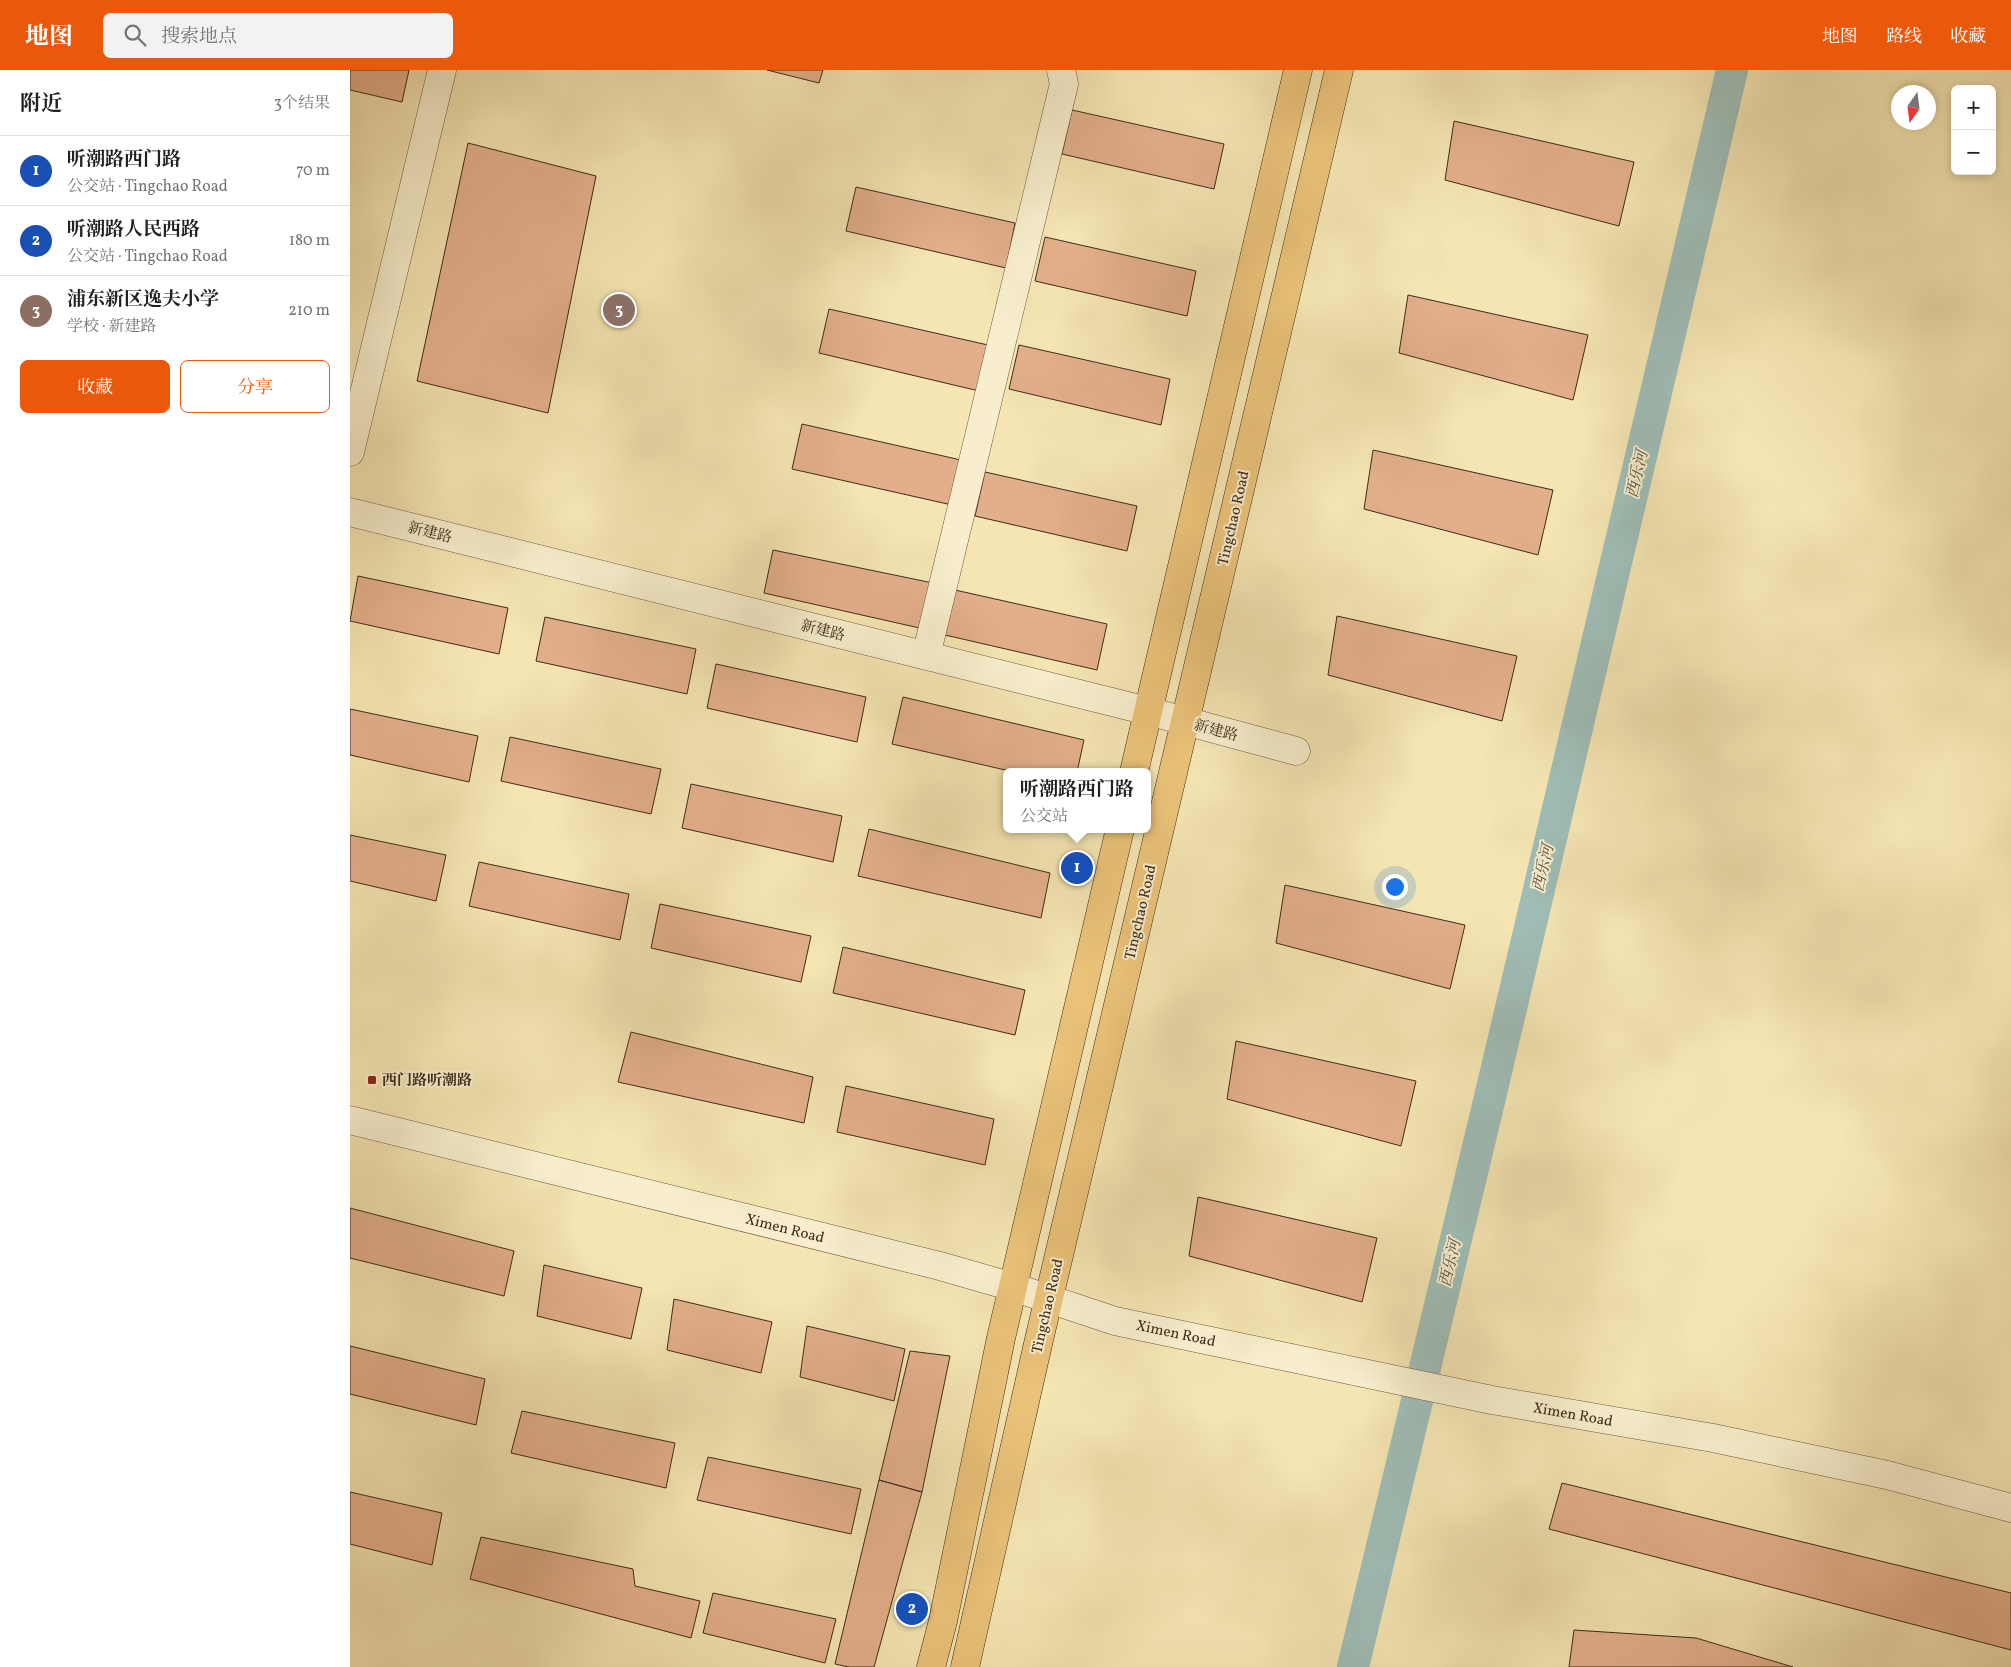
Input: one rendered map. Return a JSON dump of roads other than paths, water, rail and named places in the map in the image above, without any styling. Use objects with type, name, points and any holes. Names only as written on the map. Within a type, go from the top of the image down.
[{"type":"main road","points":[[1135,768],[1298,70]]},
{"type":"main road","name":"Tingchao Road","points":[[965,1667],[1049,1299],[1339,70]]},
{"type":"main road","points":[[931,1667],[943,1621],[1001,1338],[1119,833]]},
{"type":"street","points":[[350,452],[442,70]]},
{"type":"street","points":[[926,656],[1064,84],[1061,70]]},
{"type":"street","name":"新建路","points":[[350,512],[1148,711],[1296,751]]},
{"type":"street","name":"Ximen Road","points":[[350,1120],[940,1266],[1013,1287],[1115,1321],[1492,1400],[1713,1438],[1887,1475],[2011,1508]]},
{"type":"waterway","name":"西乐河","points":[[1353,1667],[1487,1110],[1732,70]]},
{"type":"place","name":"浦东新区逸夫小学","points":[[619,310]]},
{"type":"place","name":"听潮路西门路","points":[[1077,868]]},
{"type":"place","name":"西门路听潮路","points":[[372,1080]]},
{"type":"place","name":"听潮路人民西路","points":[[912,1609]]}]
